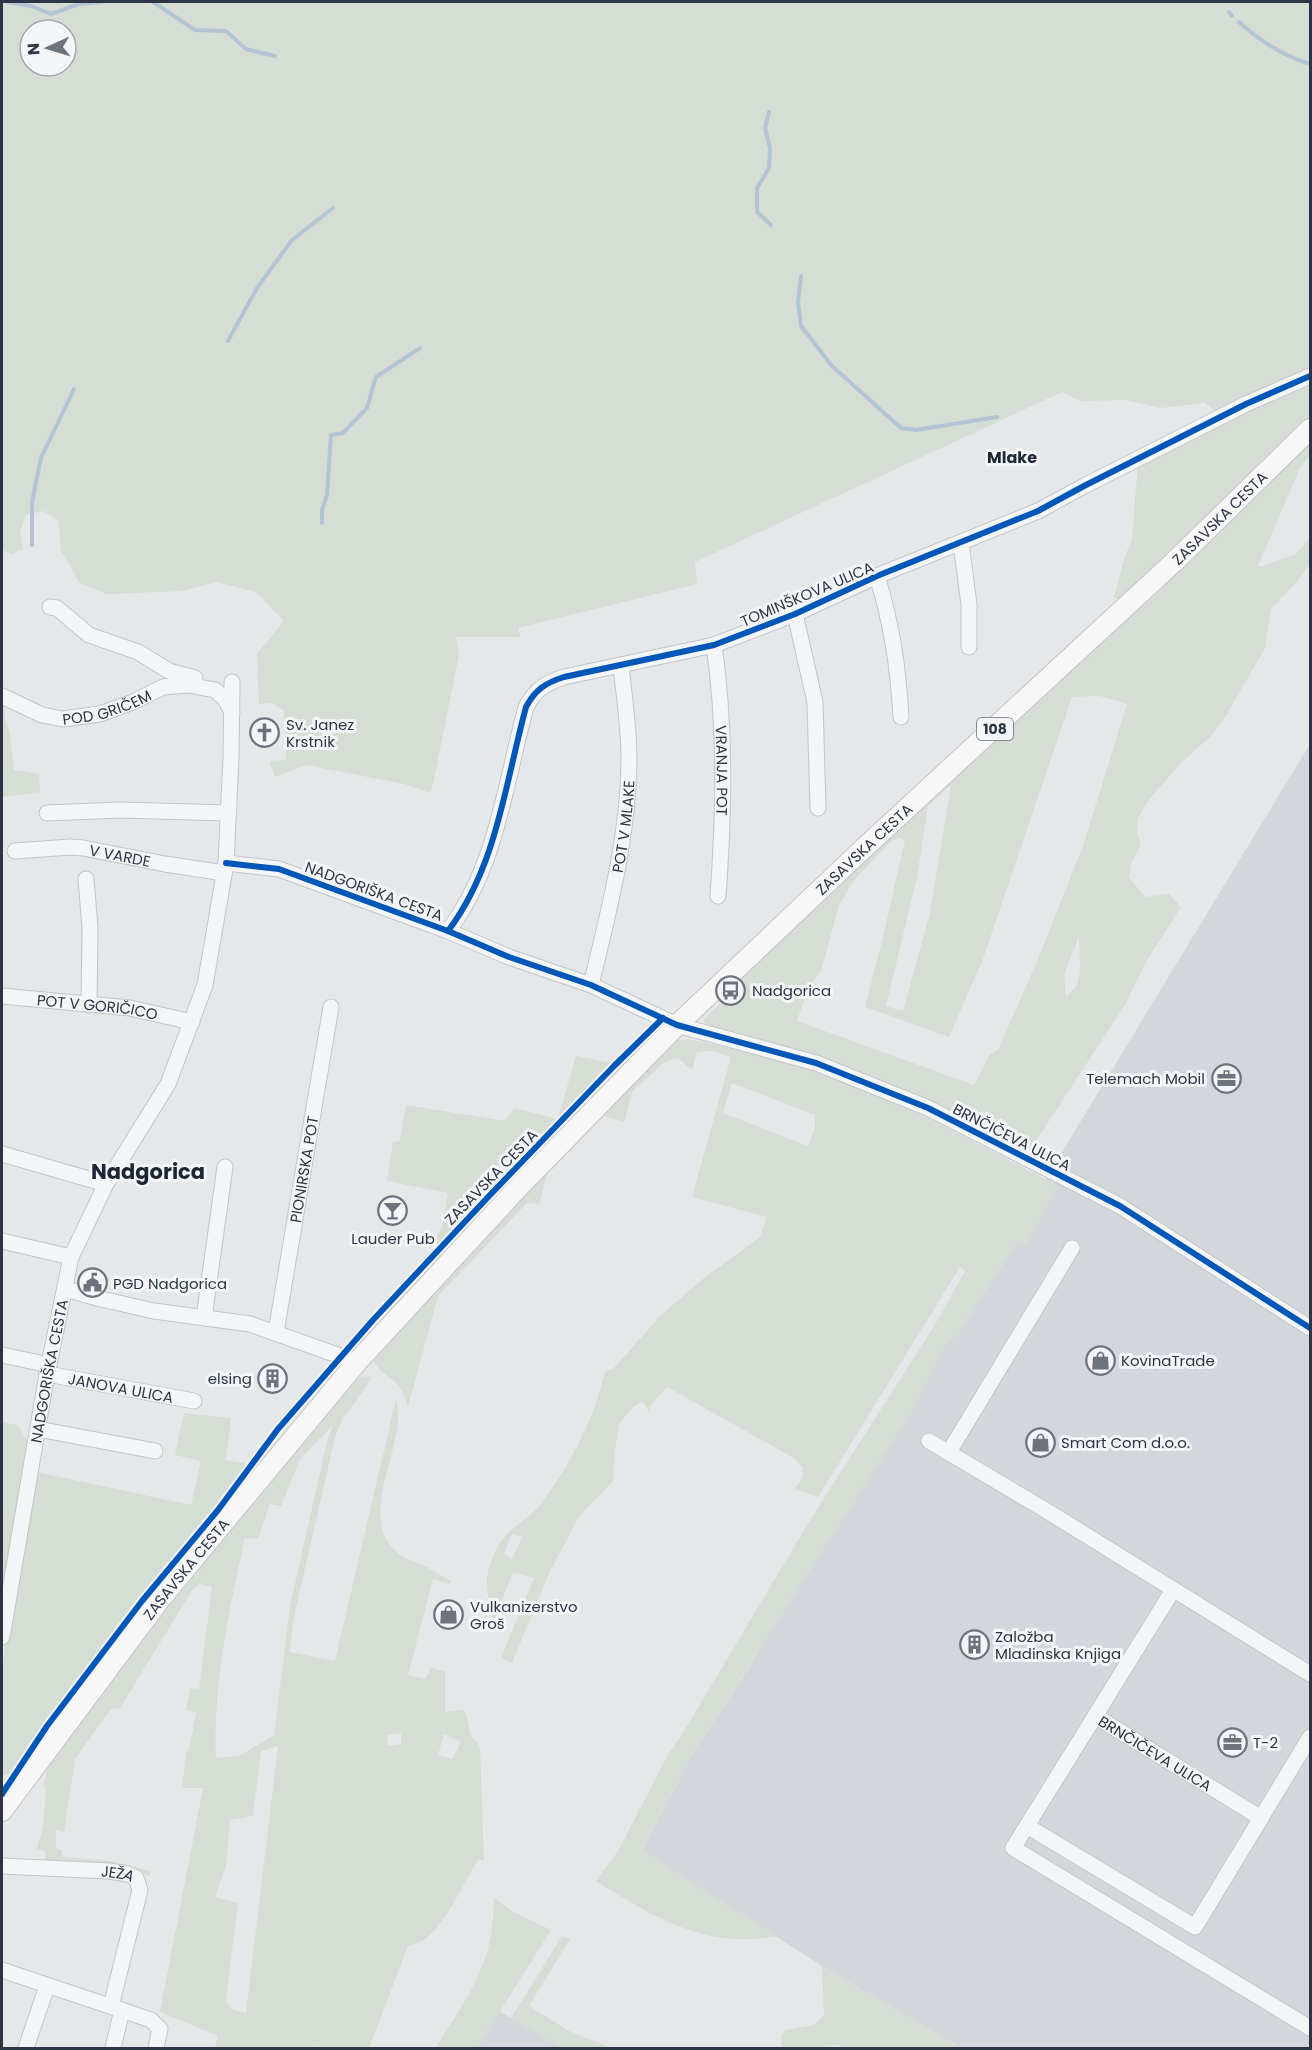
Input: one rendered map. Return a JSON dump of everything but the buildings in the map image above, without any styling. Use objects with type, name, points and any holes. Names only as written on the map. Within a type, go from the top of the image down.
[{"type":"main road","name":"ZASAVSKA CESTA","points":[[2,1811],[161,1598],[357,1362],[515,1191],[676,1025],[1165,570],[1311,429]]},
{"type":"street","name":"TOMINŠKOVA ULICA","points":[[448,931],[473,891],[490,851],[526,707],[532,695],[550,681],[714,645],[795,614],[877,576],[1038,511],[1246,404],[1311,376]]},
{"type":"street","points":[[961,543],[969,605],[969,647]]},
{"type":"street","name":"TOMINŠKOVA ULICA","points":[[877,576],[889,616],[897,659],[902,717]]},
{"type":"street","name":"POD GRIČEM","points":[[50,607],[57,608],[90,635],[138,652],[169,671],[206,681],[225,699],[232,712]]},
{"type":"street","name":"TOMINŠKOVA ULICA","points":[[795,614],[815,702],[818,808]]},
{"type":"street","name":"VRANJA POT","points":[[714,645],[720,684],[724,770],[718,896]]},
{"type":"street","name":"POT V MLAKE","points":[[591,985],[618,869],[627,797],[629,757],[621,666]]},
{"type":"street","points":[[225,868],[229,813],[232,682]]},
{"type":"street","name":"POD GRIČEM","points":[[2,696],[42,715],[63,719],[100,714],[171,685],[188,685],[215,690]]},
{"type":"street","points":[[47,813],[120,810],[229,813]]},
{"type":"street","name":"V VARDE","points":[[15,851],[83,848],[165,864],[225,868]]},
{"type":"street","name":"NADGORIŠKA CESTA","points":[[2,1636],[48,1369],[71,1257],[106,1184],[168,1084],[205,985],[225,868],[279,869],[448,931],[509,957],[591,985],[676,1025]]},
{"type":"street","points":[[86,879],[90,928],[89,1005]]},
{"type":"street","name":"POT V GORIČICO","points":[[2,996],[130,1008],[192,1022]]},
{"type":"street","name":"PIONIRSKA POT","points":[[276,1332],[331,1007]]},
{"type":"street","name":"BRNČIČEVA ULICA","points":[[676,1025],[816,1063],[928,1108],[1120,1206],[1311,1328]]},
{"type":"street","points":[[2,1154],[106,1184]]},
{"type":"street","points":[[204,1317],[225,1167]]},
{"type":"street","points":[[2,1240],[71,1257]]},
{"type":"street","points":[[949,1452],[1072,1248]]},
{"type":"street","points":[[65,1289],[154,1311],[250,1324],[357,1362]]},
{"type":"street","name":"JANOVA ULICA","points":[[2,1355],[48,1369],[194,1401]]},
{"type":"street","points":[[38,1429],[155,1451]]},
{"type":"street","points":[[929,1441],[1311,1674]]},
{"type":"street","name":"BRNČIČEVA ULICA","points":[[1173,1590],[1095,1716],[1261,1818]]},
{"type":"street","points":[[1095,1716],[1013,1848],[1311,2028]]},
{"type":"street","points":[[1027,1826],[1195,1927],[1311,1737]]},
{"type":"street","name":"JEŽA","points":[[2,1866],[109,1871],[128,1874],[136,1878],[140,1890],[116,2008]]},
{"type":"street","points":[[2,1970],[151,2020],[160,2029],[156,2049]]},
{"type":"street","points":[[26,2049],[47,1986]]},
{"type":"street","points":[[113,2049],[116,2008]]},
{"type":"shaded area","points":[[2,2],[1310,2],[1310,372],[1216,412],[1205,403],[1161,408],[1126,400],[1080,401],[1062,392],[695,562],[697,584],[518,628],[521,637],[456,637],[459,655],[431,793],[404,784],[306,765],[275,777],[269,761],[286,760],[284,711],[273,703],[259,704],[257,654],[284,621],[256,592],[216,582],[182,591],[106,594],[80,583],[61,551],[59,521],[43,511],[26,515],[20,531],[23,549],[11,554],[2,550]]},
{"type":"shaded area","points":[[1310,379],[1310,417],[1279,451],[1121,600],[1114,597],[1125,556],[1132,540],[1138,462]]},
{"type":"shaded area","points":[[1310,439],[1310,455],[1300,468],[1258,566],[1296,554],[1310,537],[1310,563],[1296,583],[1271,609],[1265,648],[1224,719],[1210,737],[1182,762],[1147,802],[1138,819],[1137,834],[1140,847],[1131,863],[1129,877],[1145,897],[1169,894],[1181,907],[1147,960],[1125,1005],[1028,1153],[710,1028],[704,1019],[738,987],[753,960]],"holes":[[[1100,696],[1127,704],[1084,843],[1038,959],[998,1050],[990,1054],[974,1085],[797,1021],[809,987],[821,971],[839,905],[854,880],[891,841],[900,838],[905,840],[865,1007],[949,1037],[983,959],[1072,697]],[[951,785],[929,917],[903,1011],[886,1006],[917,877],[928,806]],[[1079,936],[1080,972],[1077,985],[1066,997],[1064,975]]]},
{"type":"shaded area","points":[[2,701],[9,730],[14,770],[39,774],[40,792],[2,797]]},
{"type":"shaded area","points":[[1310,744],[1310,2048],[961,2048],[822,1966],[642,1851],[690,1758],[749,1667]]},
{"type":"shaded area","points":[[690,1039],[767,1057],[836,1078],[933,1120],[1058,1186],[1026,1245],[1018,1242],[957,1336],[947,1343],[911,1413],[690,1758],[642,1850],[776,1936],[751,1939],[704,1934],[682,1927],[638,1907],[596,1881],[618,1851],[669,1753],[812,1517],[933,1328],[965,1271],[960,1267],[818,1497],[795,1489],[803,1477],[803,1468],[794,1458],[667,1387],[650,1406],[650,1412],[642,1401],[633,1407],[619,1424],[613,1481],[580,1515],[550,1571],[512,1663],[501,1658],[534,1578],[513,1572],[493,1623],[487,1578],[498,1547],[509,1532],[539,1506],[563,1471],[595,1407],[605,1372],[613,1369],[662,1314],[704,1278],[760,1237],[767,1217],[692,1197],[731,1057],[712,1051],[697,1052],[692,1070],[678,1058],[663,1063],[632,1092],[624,1122],[603,1116],[547,1175],[539,1204],[527,1203],[438,1296],[408,1407],[399,1387],[380,1369],[373,1357],[447,1273],[676,1040]],"holes":[[[732,1083],[815,1115],[815,1127],[808,1146],[723,1113]],[[512,1534],[522,1537],[512,1559],[504,1554]]]},
{"type":"shaded area","points":[[576,1056],[613,1063],[439,1244],[433,1245],[442,1226],[448,1193],[387,1181],[393,1142],[400,1141],[406,1105],[505,1121],[514,1108],[558,1119]]},
{"type":"shaded area","points":[[363,1376],[371,1377],[342,1420],[335,1437],[293,1621],[290,1652],[335,1661],[396,1399],[398,1418],[381,1500],[381,1520],[386,1538],[401,1555],[451,1581],[450,1584],[433,1579],[408,1675],[426,1679],[431,1667],[445,1672],[445,1712],[463,1710],[467,1716],[471,1735],[480,1749],[484,1860],[478,1860],[447,1913],[433,1932],[423,1940],[408,1946],[369,2048],[312,2046],[311,2048],[215,2048],[218,2036],[160,2012],[203,1788],[182,1788],[186,1753],[190,1746],[196,1712],[186,1710],[190,1688],[199,1689],[212,1587],[199,1584],[193,1589],[120,1708],[111,1709],[75,1759],[64,1832],[56,1830],[56,1848],[61,1850],[63,1857],[111,1861],[150,1871],[150,1876],[117,1866],[45,1862],[45,1851],[37,1849],[43,1827],[46,1789],[43,1786],[48,1766],[177,1592],[353,1381]],"holes":[[[333,1425],[327,1442],[290,1606],[274,1735],[239,1756],[216,1758],[220,1675],[228,1620],[245,1538],[258,1539],[270,1504],[281,1506],[300,1459]],[[401,1733],[401,1744],[388,1746],[387,1735]],[[444,1734],[461,1742],[452,1759],[438,1755]],[[278,1746],[246,2013],[231,2009],[226,2000],[238,1903],[215,1897],[226,1866],[230,1820],[253,1816],[261,1751]]]},
{"type":"shaded area","points":[[184,1413],[231,1418],[226,1460],[248,1464],[38,1731],[12,1774],[5,1775],[2,1772],[3,1667],[7,1630],[37,1472],[191,1505],[201,1461],[175,1455]]},
{"type":"shaded area","points":[[2,1422],[18,1425],[29,1444],[2,1594]]},
{"type":"shaded area","points":[[494,1898],[512,1911],[551,1930],[477,2048],[436,2048],[476,1981],[484,1962],[491,1935]]},
{"type":"shaded area","points":[[562,1936],[570,1939],[529,2006],[569,2031],[611,2048],[562,2048],[511,2018]]},
{"type":"shaded area","points":[[822,1966],[961,2048],[841,2048],[839,2045],[782,2048],[781,2037],[786,2030],[814,2025],[824,2015]]},
{"type":"shaded area","points":[[497,2010],[564,2048],[473,2048]]},
{"type":"waterway","points":[[8,2],[31,6],[51,14],[79,4],[102,2]]},
{"type":"waterway","points":[[153,2],[195,30],[226,31],[246,49],[275,56]]},
{"type":"waterway","points":[[1229,12],[1232,16]]},
{"type":"waterway","points":[[1239,22],[1272,47],[1310,64]]},
{"type":"waterway","points":[[769,112],[765,128],[770,148],[769,168],[757,188],[757,212],[771,225]]},
{"type":"waterway","points":[[228,341],[257,288],[292,240],[333,208]]},
{"type":"waterway","points":[[801,276],[798,302],[801,326],[832,366],[901,428],[916,430],[997,417]]},
{"type":"waterway","points":[[322,523],[322,510],[327,495],[331,435],[343,433],[367,408],[376,377],[420,348]]},
{"type":"waterway","points":[[32,545],[32,502],[41,458],[74,389]]},
{"type":"cycle path","points":[[448,931],[465,906],[489,852],[526,707],[533,696],[546,685],[564,677],[714,645],[795,614],[877,576],[1038,511],[1246,404],[1310,376]]},
{"type":"cycle path","points":[[226,863],[279,869],[448,931],[509,957],[591,985],[677,1025],[816,1063],[928,1108],[1120,1206],[1310,1328]]},
{"type":"cycle path","points":[[2,1794],[47,1726],[142,1601],[218,1510],[278,1429],[373,1320],[489,1196],[663,1018]]},
{"type":"place","name":"Sv. Janez Krstnik","points":[[265,733]]},
{"type":"place","name":"Nadgorica","points":[[731,990]]},
{"type":"place","name":"Telemach Mobil","points":[[1226,1078]]},
{"type":"place","name":"Lauder Pub","points":[[393,1211]]},
{"type":"place","name":"PGD Nadgorica","points":[[92,1283]]},
{"type":"place","name":"KovinaTrade","points":[[1100,1360]]},
{"type":"place","name":"elsing","points":[[273,1378]]},
{"type":"place","name":"Smart Com d.o.o.","points":[[1040,1442]]},
{"type":"place","name":"Vulkanizerstvo Groš","points":[[449,1615]]},
{"type":"place","name":"Založba Mladinska Knjiga","points":[[974,1645]]},
{"type":"place","name":"T-2","points":[[1232,1742]]},
{"type":"district","name":"Mlake","points":[[1012,457]]},
{"type":"district","name":"Nadgorica","points":[[148,1171]]}]
